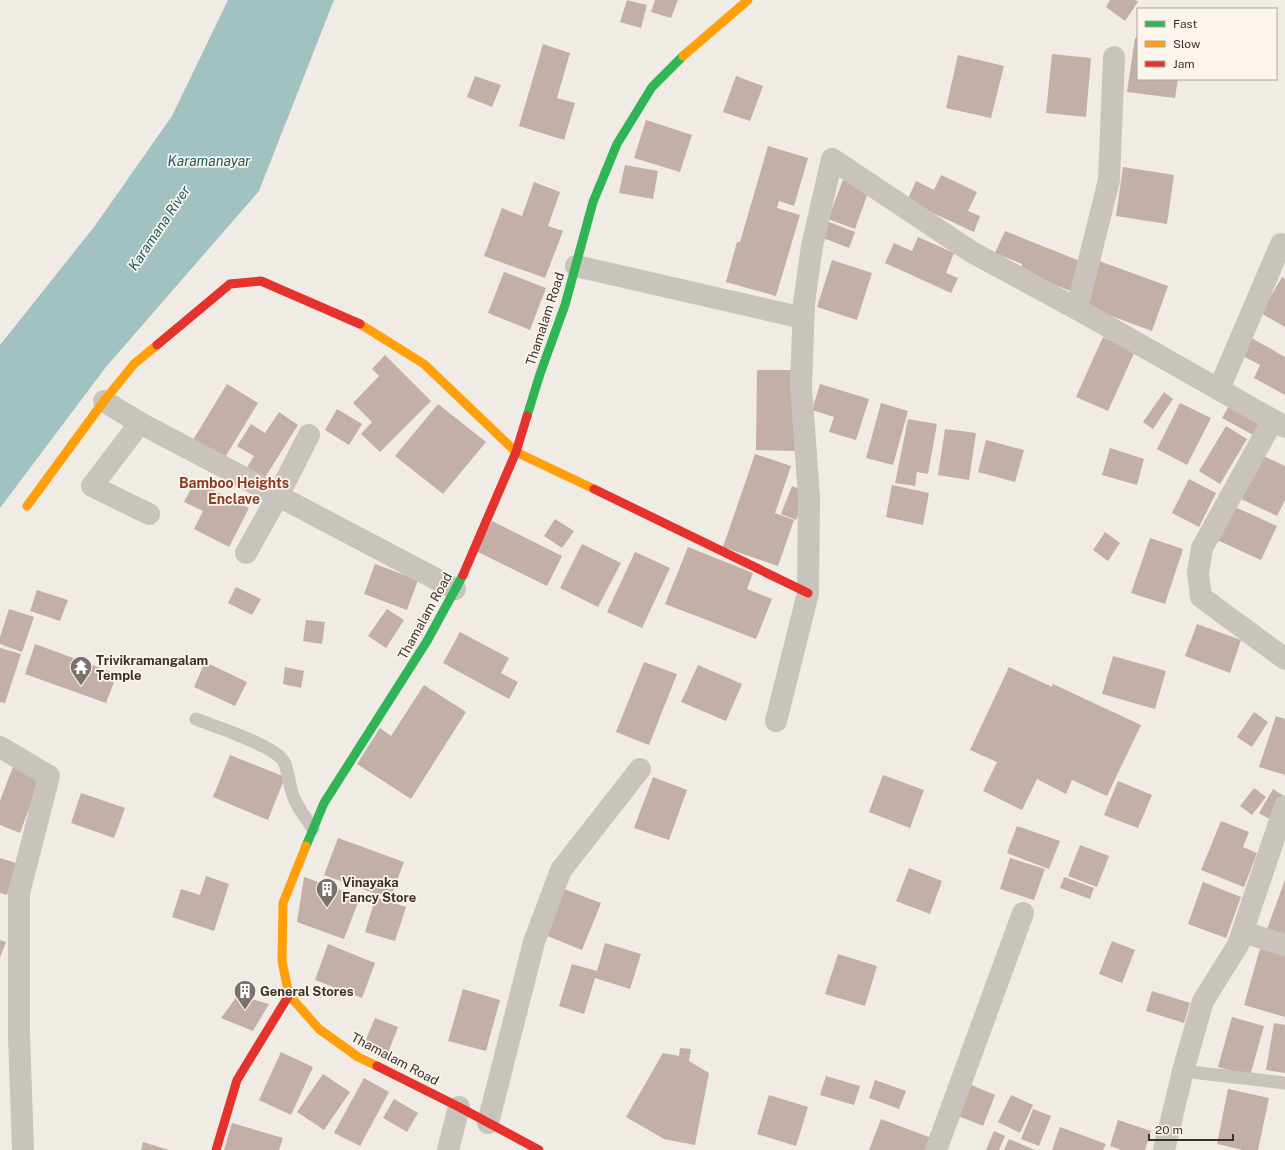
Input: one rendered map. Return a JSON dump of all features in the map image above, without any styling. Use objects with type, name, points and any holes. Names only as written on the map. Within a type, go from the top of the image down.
[{"type":"street","name":"Thamalam Road","points":[[539,1150],[459,1107],[358,1057],[319,1029],[289,995],[282,961],[283,903],[324,803],[427,641],[466,570],[516,452],[540,374],[565,305],[593,202],[617,144],[652,87],[682,57],[748,0]]},
{"type":"street","points":[[1077,309],[1109,180],[1114,57]]},
{"type":"street","points":[[776,721],[808,593],[809,497],[801,386],[803,318],[812,246],[832,159],[970,251],[1077,309],[1279,423],[1202,548],[1198,573],[1201,597],[1285,659]]},
{"type":"street","points":[[1218,389],[1280,244]]},
{"type":"street","points":[[576,266],[803,318]]},
{"type":"street","points":[[27,506],[104,401],[134,364],[230,284],[261,281],[355,321],[424,364],[516,452],[808,593]]},
{"type":"street","points":[[104,401],[140,423],[455,589]]},
{"type":"street","points":[[140,423],[92,486],[149,514]]},
{"type":"street","points":[[246,552],[278,496],[309,435]]},
{"type":"street","points":[[0,747],[49,776],[19,893],[19,1035],[23,1150]]},
{"type":"street","points":[[488,1123],[534,942],[560,870],[640,769]]},
{"type":"street","points":[[1164,1150],[1182,1071],[1203,1001],[1238,945],[1285,806]]},
{"type":"street","points":[[936,1150],[1023,913]]},
{"type":"street","points":[[1243,932],[1285,945]]},
{"type":"street","points":[[216,1150],[237,1080],[289,995]]},
{"type":"street","points":[[448,1150],[459,1107]]},
{"type":"lane","points":[[196,719],[264,746],[276,753],[284,761],[293,798],[313,829]]},
{"type":"lane","points":[[1182,1071],[1285,1083]]},
{"type":"water","name":"Karamanayar","points":[[228,0],[334,0],[259,191],[106,367],[0,508],[0,345],[94,227],[172,116]]},
{"type":"building","points":[[627,0],[647,5],[641,28],[620,22]]},
{"type":"building","points":[[655,0],[678,0],[671,18],[651,12]]},
{"type":"building","points":[[1110,0],[1135,0],[1138,2],[1125,21],[1106,7]]},
{"type":"building","points":[[1135,38],[1137,38],[1137,80],[1178,80],[1175,98],[1127,92]]},
{"type":"building","points":[[543,44],[570,53],[557,98],[575,103],[564,140],[519,126]]},
{"type":"building","points":[[1052,54],[1091,58],[1086,117],[1046,113]]},
{"type":"building","points":[[958,55],[1004,66],[991,118],[946,108]]},
{"type":"building","points":[[475,76],[501,85],[492,107],[467,97]]},
{"type":"building","points":[[736,76],[763,86],[750,121],[723,112]]},
{"type":"building","points":[[646,120],[692,135],[680,172],[634,158]]},
{"type":"building","points":[[768,146],[808,158],[794,206],[779,201],[777,208],[800,215],[776,296],[726,282],[737,242],[740,242]]},
{"type":"building","points":[[625,165],[658,171],[653,199],[619,193]]},
{"type":"building","points":[[1123,167],[1174,175],[1167,224],[1116,216]]},
{"type":"building","points":[[941,175],[977,192],[968,211],[980,216],[974,232],[907,201],[916,181],[934,190]]},
{"type":"building","points":[[843,180],[869,190],[855,229],[828,219]]},
{"type":"building","points":[[534,182],[560,192],[548,226],[563,231],[545,278],[484,256],[502,208],[522,216]]},
{"type":"building","points":[[824,220],[855,232],[849,248],[818,236]]},
{"type":"building","points":[[1005,231],[1085,263],[1073,292],[1020,271],[1022,264],[995,253]]},
{"type":"building","points":[[918,237],[954,253],[946,273],[958,278],[951,293],[885,263],[894,243],[912,251]]},
{"type":"building","points":[[832,260],[872,273],[857,320],[817,307]]},
{"type":"building","points":[[1099,261],[1168,286],[1152,331],[1082,305]]},
{"type":"building","points":[[504,272],[546,288],[530,330],[488,313]]},
{"type":"building","points":[[1282,277],[1285,279],[1285,327],[1261,313]]},
{"type":"building","points":[[1248,336],[1285,357],[1285,395],[1254,378],[1260,365],[1239,354]]},
{"type":"building","points":[[1103,337],[1135,351],[1108,411],[1076,397]]},
{"type":"building","points":[[385,355],[431,401],[380,452],[361,434],[372,422],[353,403],[379,376],[372,369]]},
{"type":"building","points":[[757,370],[798,370],[797,451],[756,450]]},
{"type":"building","points":[[227,384],[258,403],[224,459],[193,440]]},
{"type":"building","points":[[820,384],[869,399],[856,440],[829,432],[834,417],[812,410]]},
{"type":"building","points":[[1164,392],[1173,399],[1153,429],[1143,422]]},
{"type":"building","points":[[881,403],[908,411],[893,465],[866,458]]},
{"type":"building","points":[[1180,403],[1211,418],[1187,465],[1157,449]]},
{"type":"building","points":[[438,404],[486,442],[443,494],[395,456]]},
{"type":"building","points":[[1229,406],[1262,424],[1255,436],[1222,418]]},
{"type":"building","points":[[337,409],[362,424],[349,445],[325,430]]},
{"type":"building","points":[[279,412],[298,425],[264,479],[246,469],[254,456],[237,446],[251,424],[265,433]]},
{"type":"building","points":[[908,419],[937,424],[928,474],[917,472],[915,486],[895,483]]},
{"type":"building","points":[[1226,426],[1247,439],[1220,484],[1199,471]]},
{"type":"building","points":[[945,429],[976,433],[969,480],[938,475]]},
{"type":"building","points":[[986,440],[1024,450],[1015,482],[978,472]]},
{"type":"building","points":[[1110,448],[1144,459],[1137,485],[1102,475]]},
{"type":"building","points":[[1257,453],[1285,466],[1285,500],[1277,516],[1237,497]]},
{"type":"building","points":[[755,454],[791,466],[775,513],[794,520],[778,566],[723,547]]},
{"type":"building","points":[[1189,479],[1216,493],[1199,527],[1172,513]]},
{"type":"building","points":[[195,481],[249,508],[229,547],[194,529],[203,511],[184,502]]},
{"type":"building","points":[[892,485],[929,493],[923,525],[886,517]]},
{"type":"building","points":[[792,486],[807,492],[796,520],[781,514]]},
{"type":"building","points":[[1233,506],[1277,526],[1261,560],[1217,540]]},
{"type":"building","points":[[555,519],[574,531],[562,548],[544,536]]},
{"type":"building","points":[[492,521],[562,556],[547,586],[476,551]]},
{"type":"building","points":[[1105,532],[1120,543],[1108,561],[1093,550]]},
{"type":"building","points":[[1150,538],[1183,549],[1165,604],[1131,593]]},
{"type":"building","points":[[582,544],[621,563],[598,607],[560,588]]},
{"type":"building","points":[[688,547],[753,573],[747,589],[772,599],[756,639],[665,604]]},
{"type":"building","points":[[635,552],[670,568],[642,628],[607,612]]},
{"type":"building","points":[[375,564],[418,580],[407,610],[364,594]]},
{"type":"building","points":[[236,587],[261,599],[252,615],[228,603]]},
{"type":"building","points":[[37,590],[68,600],[60,621],[30,611]]},
{"type":"building","points":[[9,609],[34,617],[22,652],[0,644],[0,637]]},
{"type":"building","points":[[387,609],[404,620],[386,648],[368,636]]},
{"type":"building","points":[[306,620],[325,622],[322,644],[303,641]]},
{"type":"building","points":[[1197,624],[1241,640],[1230,673],[1185,656]]},
{"type":"building","points":[[460,632],[509,658],[501,673],[518,682],[509,699],[443,663]]},
{"type":"building","points":[[35,644],[117,674],[106,703],[25,674]]},
{"type":"building","points":[[0,648],[21,654],[5,703],[0,702]]},
{"type":"building","points":[[1113,656],[1166,671],[1155,709],[1102,694]]},
{"type":"building","points":[[205,662],[247,682],[235,706],[194,687]]},
{"type":"building","points":[[644,662],[677,674],[649,745],[616,732]]},
{"type":"building","points":[[698,665],[742,684],[726,721],[681,702]]},
{"type":"building","points":[[285,667],[304,671],[301,688],[283,684]]},
{"type":"building","points":[[1009,667],[1052,687],[1053,684],[1141,725],[1107,796],[1072,780],[1066,794],[1037,779],[1022,810],[983,791],[997,762],[970,750]]},
{"type":"building","points":[[424,685],[466,712],[411,799],[357,764],[380,728],[391,736]]},
{"type":"building","points":[[1254,712],[1268,722],[1252,747],[1237,737]]},
{"type":"building","points":[[1276,716],[1285,719],[1285,775],[1259,767]]},
{"type":"building","points":[[230,755],[285,777],[268,820],[213,797]]},
{"type":"building","points":[[14,764],[42,774],[20,833],[0,825],[0,801]]},
{"type":"building","points":[[883,775],[924,790],[910,828],[869,812]]},
{"type":"building","points":[[653,777],[687,790],[669,840],[634,828]]},
{"type":"building","points":[[1118,781],[1152,795],[1138,828],[1104,815]]},
{"type":"building","points":[[1254,788],[1266,797],[1252,815],[1240,806]]},
{"type":"building","points":[[1273,789],[1284,796],[1271,820],[1259,813]]},
{"type":"building","points":[[81,793],[125,808],[114,838],[71,823]]},
{"type":"building","points":[[1221,821],[1249,832],[1243,847],[1257,853],[1244,887],[1201,870]]},
{"type":"building","points":[[1017,826],[1060,841],[1049,869],[1007,853]]},
{"type":"building","points":[[338,838],[404,862],[390,899],[324,875]]},
{"type":"building","points":[[1080,845],[1109,856],[1097,887],[1068,876]]},
{"type":"building","points":[[0,858],[16,863],[7,895],[0,893]]},
{"type":"building","points":[[1010,858],[1045,869],[1034,900],[1000,889]]},
{"type":"building","points":[[909,868],[942,881],[930,914],[896,901]]},
{"type":"building","points":[[206,876],[229,884],[214,931],[172,917],[181,889],[200,895]]},
{"type":"building","name":"Vinayaka Fancy Store","points":[[304,877],[360,897],[344,939],[297,922]]},
{"type":"building","points":[[1064,877],[1094,888],[1090,899],[1060,888]]},
{"type":"building","points":[[1285,880],[1285,936],[1267,929]]},
{"type":"building","points":[[1203,882],[1241,897],[1226,938],[1188,924]]},
{"type":"building","points":[[564,889],[601,903],[582,950],[545,935]]},
{"type":"building","points":[[376,897],[406,907],[395,941],[365,932]]},
{"type":"building","points":[[0,940],[6,942],[0,957]]},
{"type":"building","points":[[1112,941],[1135,950],[1122,983],[1099,974]]},
{"type":"building","points":[[1262,942],[1285,949],[1285,1017],[1244,1005]]},
{"type":"building","points":[[605,943],[641,954],[630,989],[595,978],[584,1014],[559,1006],[572,964],[597,971]]},
{"type":"building","points":[[328,944],[375,963],[362,998],[315,980]]},
{"type":"building","points":[[838,954],[877,966],[865,1006],[825,994]]},
{"type":"building","points":[[463,989],[500,1000],[486,1051],[448,1041]]},
{"type":"building","points":[[1152,991],[1190,1003],[1184,1023],[1146,1011]]},
{"type":"building","name":"General Stores","points":[[238,995],[269,1004],[253,1031],[221,1018]]},
{"type":"building","points":[[1232,1017],[1264,1026],[1250,1076],[1218,1067]]},
{"type":"building","points":[[375,1018],[398,1027],[388,1053],[364,1044]]},
{"type":"building","points":[[1274,1023],[1285,1025],[1285,1073],[1266,1070]]},
{"type":"building","points":[[680,1048],[691,1049],[689,1061],[709,1073],[695,1145],[664,1139],[626,1117],[663,1053],[679,1056]]},
{"type":"building","points":[[281,1052],[313,1067],[291,1115],[259,1100]]},
{"type":"building","points":[[323,1074],[350,1092],[324,1130],[297,1112]]},
{"type":"building","points":[[826,1076],[860,1086],[854,1105],[820,1095]]},
{"type":"building","points":[[364,1078],[389,1092],[360,1146],[334,1133]]},
{"type":"building","points":[[875,1080],[906,1091],[899,1109],[869,1098]]},
{"type":"building","points":[[969,1084],[995,1095],[983,1126],[956,1115]]},
{"type":"building","points":[[1228,1089],[1269,1098],[1258,1150],[1243,1150],[1217,1144]]},
{"type":"building","points":[[769,1095],[808,1107],[796,1146],[757,1134]]},
{"type":"building","points":[[1011,1095],[1033,1105],[1020,1133],[998,1122]]},
{"type":"building","points":[[394,1099],[418,1113],[407,1132],[383,1118]]},
{"type":"building","points":[[1033,1109],[1051,1116],[1039,1146],[1021,1139]]},
{"type":"building","points":[[881,1119],[934,1139],[930,1150],[869,1150]]},
{"type":"building","points":[[1118,1120],[1151,1131],[1145,1150],[1121,1150],[1110,1146]]},
{"type":"building","points":[[232,1123],[283,1138],[279,1150],[224,1150]]},
{"type":"building","points":[[1060,1127],[1106,1144],[1103,1150],[1052,1150]]},
{"type":"building","points":[[994,1131],[1005,1136],[999,1150],[986,1150]]},
{"type":"building","points":[[1009,1139],[1035,1150],[1004,1150]]},
{"type":"building","points":[[143,1142],[169,1150],[141,1150]]},
{"type":"traffic: fast","points":[[527,416],[540,374],[565,305],[593,202],[617,144],[652,87],[683,56]]},
{"type":"traffic: fast","points":[[306,846],[324,803],[427,641],[463,575]]},
{"type":"traffic: slow","points":[[683,56],[748,0]]},
{"type":"traffic: slow","points":[[360,324],[424,364],[516,452],[594,489]]},
{"type":"traffic: slow","points":[[27,506],[104,401],[134,364],[157,345]]},
{"type":"traffic: slow","points":[[306,846],[283,903],[282,961],[289,995],[319,1029],[358,1057],[377,1066]]},
{"type":"traffic: jam","points":[[157,345],[230,284],[261,281],[360,324]]},
{"type":"traffic: jam","points":[[463,575],[516,452],[527,416]]},
{"type":"traffic: jam","points":[[594,489],[808,593]]},
{"type":"traffic: jam","points":[[216,1150],[237,1080],[289,995]]},
{"type":"traffic: jam","points":[[377,1066],[459,1107],[539,1150]]},
{"type":"place","name":"Trivikramangalam Temple","points":[[81,686]]},
{"type":"place","name":"Vinayaka Fancy Store","points":[[327,908]]},
{"type":"place","name":"General Stores","points":[[245,1010]]},
{"type":"district","name":"Bamboo Heights Enclave","points":[[234,492]]},
{"type":"water label","name":"Karamana River","points":[[159,228]]}]
